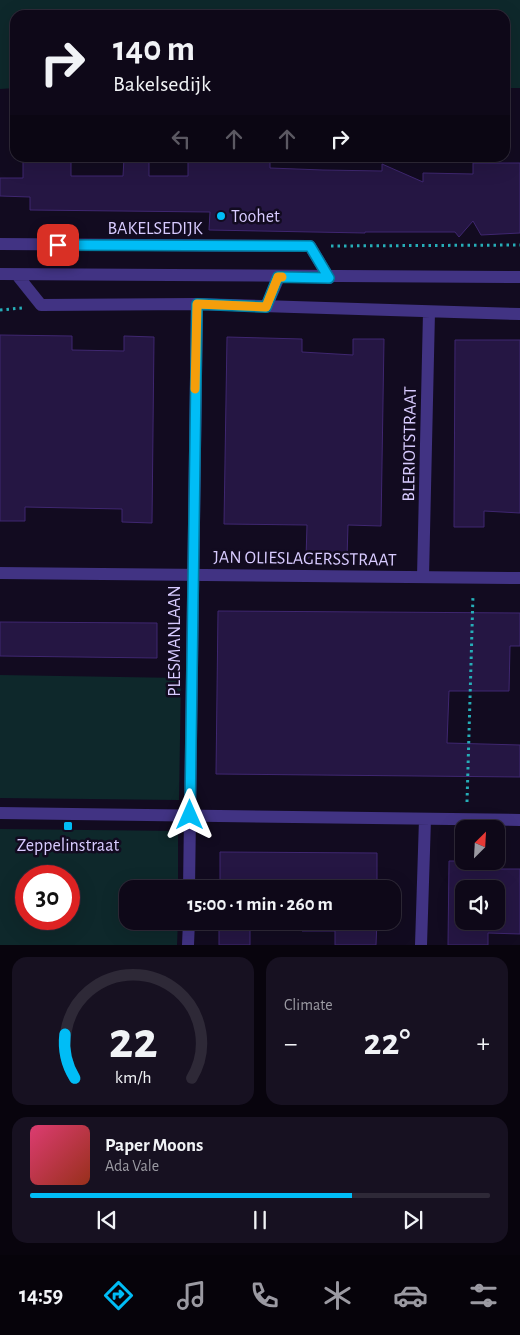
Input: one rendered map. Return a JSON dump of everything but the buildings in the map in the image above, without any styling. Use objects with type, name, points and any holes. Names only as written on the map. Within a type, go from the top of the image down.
[{"type":"street","name":"BAKELSEDIJK","points":[[0,244],[310,246]]},
{"type":"street","points":[[310,246],[329,278]]},
{"type":"street","points":[[0,274],[329,278],[520,277]]},
{"type":"street","points":[[17,275],[40,305],[197,304],[520,314]]},
{"type":"street","points":[[266,307],[278,277]]},
{"type":"street","name":"PLESMANLAAN","points":[[189,880],[197,304]]},
{"type":"street","name":"BLERIOTSTRAAT","points":[[424,577],[429,312]]},
{"type":"street","name":"JAN OLIESLAGERSSTRAAT","points":[[0,573],[520,578]]},
{"type":"street","points":[[0,813],[467,820]]},
{"type":"street","points":[[421,945],[425,819]]},
{"type":"street","points":[[505,820],[520,820]]},
{"type":"street","points":[[188,945],[189,930]]},
{"type":"path","points":[[310,246],[520,246]]},
{"type":"path","points":[[467,820],[474,577]]},
{"type":"green space","points":[[0,0],[520,0],[520,88],[510,88],[510,10],[10,10],[10,88],[0,89]]},
{"type":"green space","points":[[0,675],[181,678],[179,800],[0,798]]},
{"type":"green space","points":[[0,829],[178,831],[178,880],[119,880],[119,930],[178,930],[177,945],[0,945]]},
{"type":"slow traffic","points":[[195,389],[197,304],[266,307],[278,277],[282,277]]},
{"type":"place","name":"Toohet","points":[[221,216]]},
{"type":"place","name":"Zeppelinstraat","points":[[68,826]]},
{"type":"route","points":[[58,245],[310,246],[329,278],[278,277],[266,307],[197,304],[190,815]]}]
